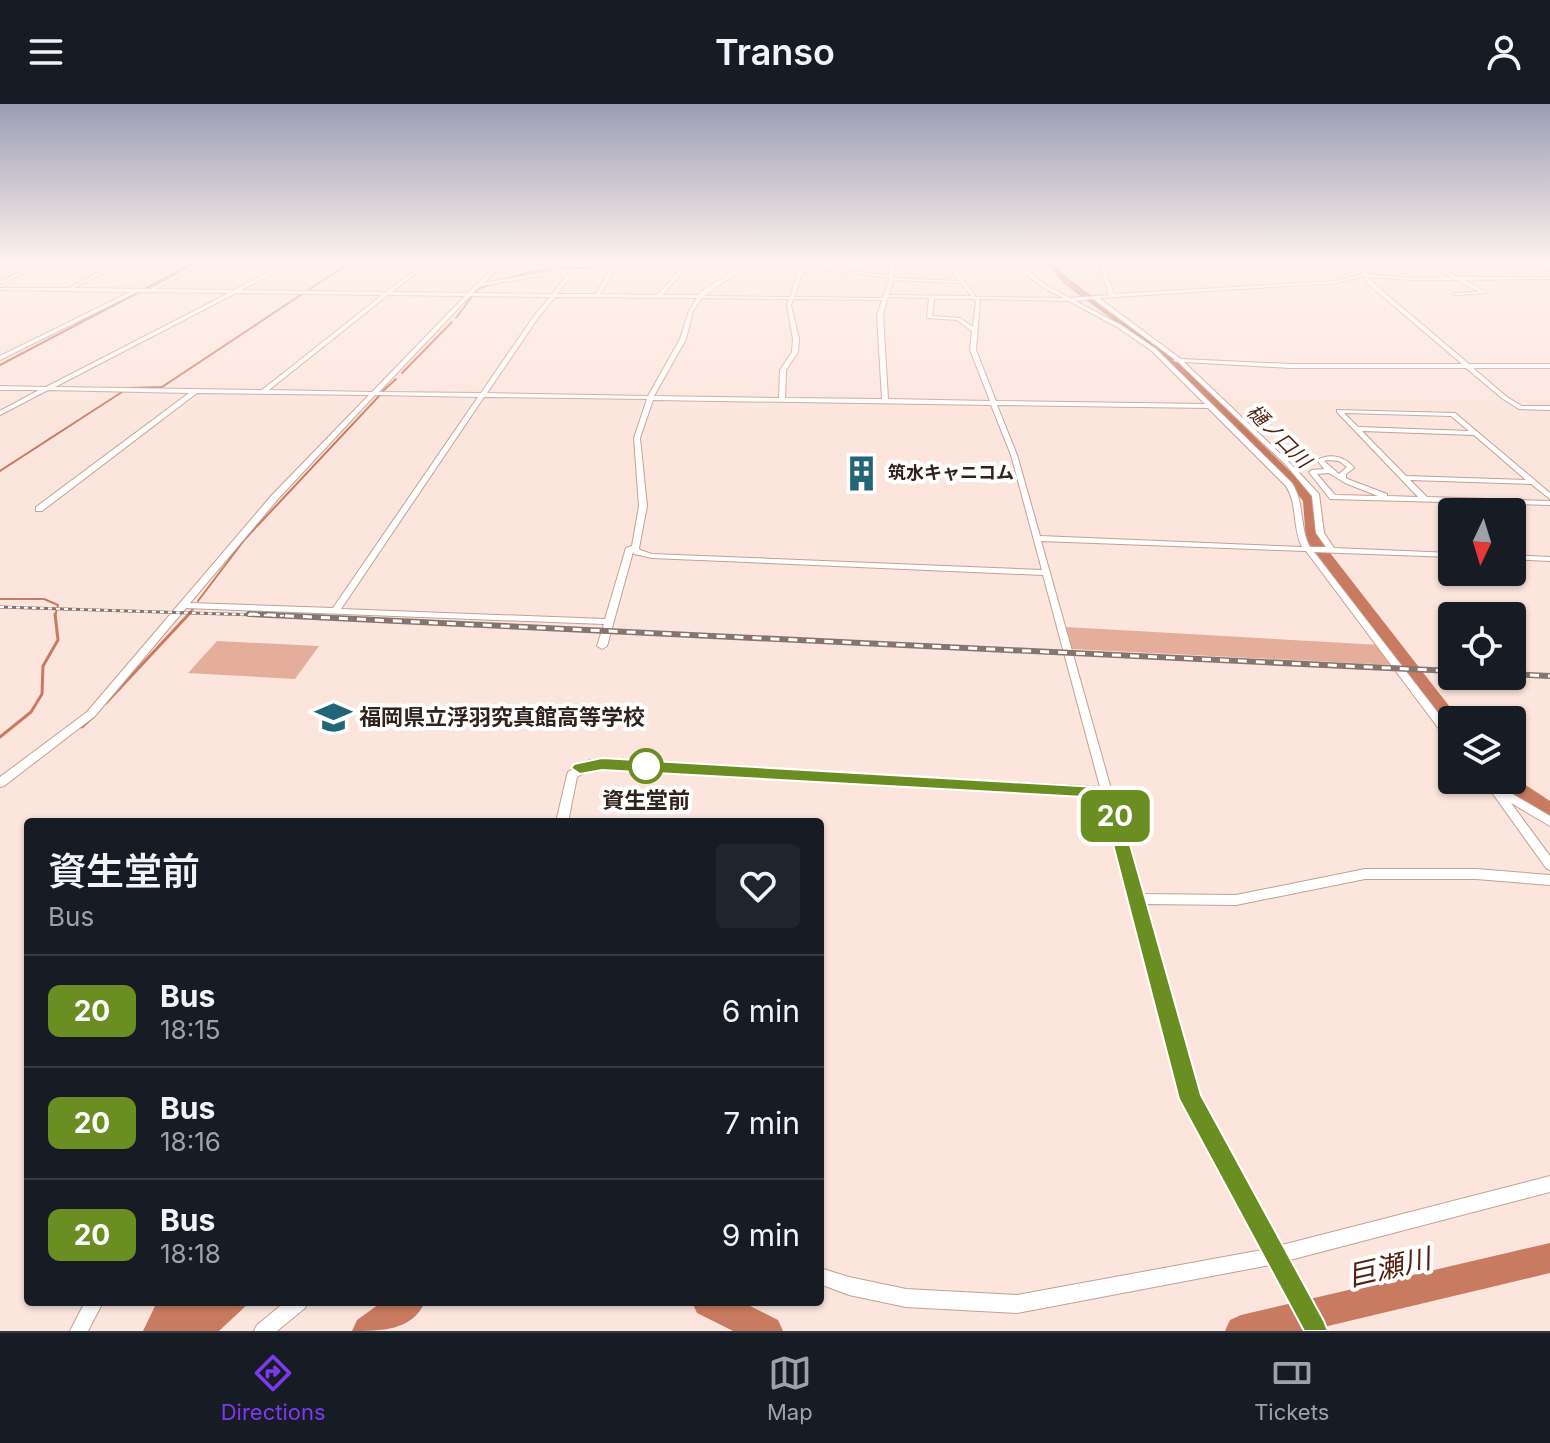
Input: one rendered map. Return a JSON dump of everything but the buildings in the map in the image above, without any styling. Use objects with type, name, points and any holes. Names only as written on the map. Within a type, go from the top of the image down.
[{"type":"street","points":[[0,358],[82,317]]},
{"type":"street","points":[[0,413],[181,317]]},
{"type":"street","points":[[263,392],[359,317]]},
{"type":"street","points":[[0,783],[91,714],[275,497],[449,317]]},
{"type":"street","points":[[336,610],[536,317]]},
{"type":"street","points":[[689,317],[683,339],[637,438],[643,506],[635,548],[637,552],[652,556],[1046,573]]},
{"type":"street","points":[[782,400],[783,370],[795,352],[797,335],[792,317]]},
{"type":"street","points":[[880,317],[885,401]]},
{"type":"street","points":[[933,317],[958,319],[974,330]]},
{"type":"street","points":[[978,317],[973,350],[1014,455],[1191,1099],[1314,1331]]},
{"type":"street","points":[[1100,317],[1139,338],[1166,360],[1295,492],[1301,508],[1299,533],[1438,719]]},
{"type":"street","points":[[1120,317],[1178,360],[1316,496],[1320,533],[1330,550]]},
{"type":"street","points":[[1411,317],[1516,406],[1550,408]]},
{"type":"street","points":[[1166,360],[1290,366],[1550,366]]},
{"type":"street","points":[[0,388],[1208,406]]},
{"type":"street","points":[[39,509],[195,391]]},
{"type":"street","points":[[1425,500],[1339,411],[1453,414],[1550,497]]},
{"type":"street","points":[[1231,428],[1246,428]]},
{"type":"street","points":[[1356,429],[1475,433]]},
{"type":"street","points":[[1260,458],[1278,458]]},
{"type":"street","points":[[1343,477],[1342,473],[1351,468],[1348,463],[1332,459],[1319,461],[1343,477],[1393,499]]},
{"type":"street","points":[[1332,471],[1312,472],[1333,497],[1550,503]]},
{"type":"street","points":[[1404,478],[1532,482]]},
{"type":"street","points":[[1301,508],[1318,511]]},
{"type":"street","points":[[1036,538],[1438,554]]},
{"type":"street","points":[[602,646],[630,548],[635,548]]},
{"type":"street","points":[[1526,558],[1550,559]]},
{"type":"street","points":[[185,605],[608,622]]},
{"type":"street","points":[[563,818],[572,775],[590,764],[1108,792]]},
{"type":"street","points":[[1499,794],[1550,865]]},
{"type":"street","points":[[1508,794],[1550,822]]},
{"type":"street","points":[[1138,899],[1236,900],[1365,874],[1476,874],[1550,880]]},
{"type":"street","points":[[824,1277],[906,1298],[1017,1304],[1276,1260],[1550,1184]]},
{"type":"street","points":[[79,1331],[92,1306]]},
{"type":"street","points":[[263,1331],[294,1306]]},
{"type":"shaded area","points":[[1066,627],[1380,645],[1394,665],[1072,649]]},
{"type":"shaded area","points":[[217,641],[319,646],[295,679],[188,673]]},
{"type":"shaded area","points":[[155,1306],[246,1306],[219,1331],[143,1331]]},
{"type":"waterway","points":[[0,365],[91,317]]},
{"type":"waterway","points":[[129,388],[162,387],[267,317]]},
{"type":"waterway","name":"樋ノ口川","points":[[1115,317],[1165,354],[1305,494],[1310,501],[1313,540],[1440,706]]},
{"type":"waterway","points":[[402,373],[452,322]]},
{"type":"waterway","points":[[383,391],[396,379]]},
{"type":"waterway","points":[[0,471],[122,392]]},
{"type":"waterway","points":[[198,601],[245,539],[380,395]]},
{"type":"waterway","points":[[0,599],[44,599],[58,605],[55,615]]},
{"type":"waterway","points":[[187,616],[193,609]]},
{"type":"waterway","points":[[106,703],[189,614]]},
{"type":"waterway","points":[[0,737],[31,712],[42,694],[43,666],[58,640],[55,615]]},
{"type":"waterway","points":[[82,727],[93,717]]},
{"type":"waterway","name":"樋ノ口川","points":[[1524,794],[1550,811]]},
{"type":"waterway","name":"巨瀬川","points":[[1241,1331],[1550,1258]]},
{"type":"waterway","name":"巨瀬川","points":[[368,1331],[403,1306]]},
{"type":"waterway","name":"巨瀬川","points":[[716,1306],[767,1331]]},
{"type":"railway","points":[[0,607],[291,616]]},
{"type":"railway","points":[[249,614],[1438,670]]},
{"type":"railway","points":[[1526,675],[1550,676]]},
{"type":"bus line","name":"20","points":[[580,768],[602,764],[1108,792],[1191,1099],[1314,1331]]},
{"type":"place","name":"筑水キャニコム","points":[[862,473]]},
{"type":"place","name":"福岡県立浮羽究真館高等学校","points":[[333,717]]},
{"type":"place","name":"資生堂前","points":[[646,766]]}]
